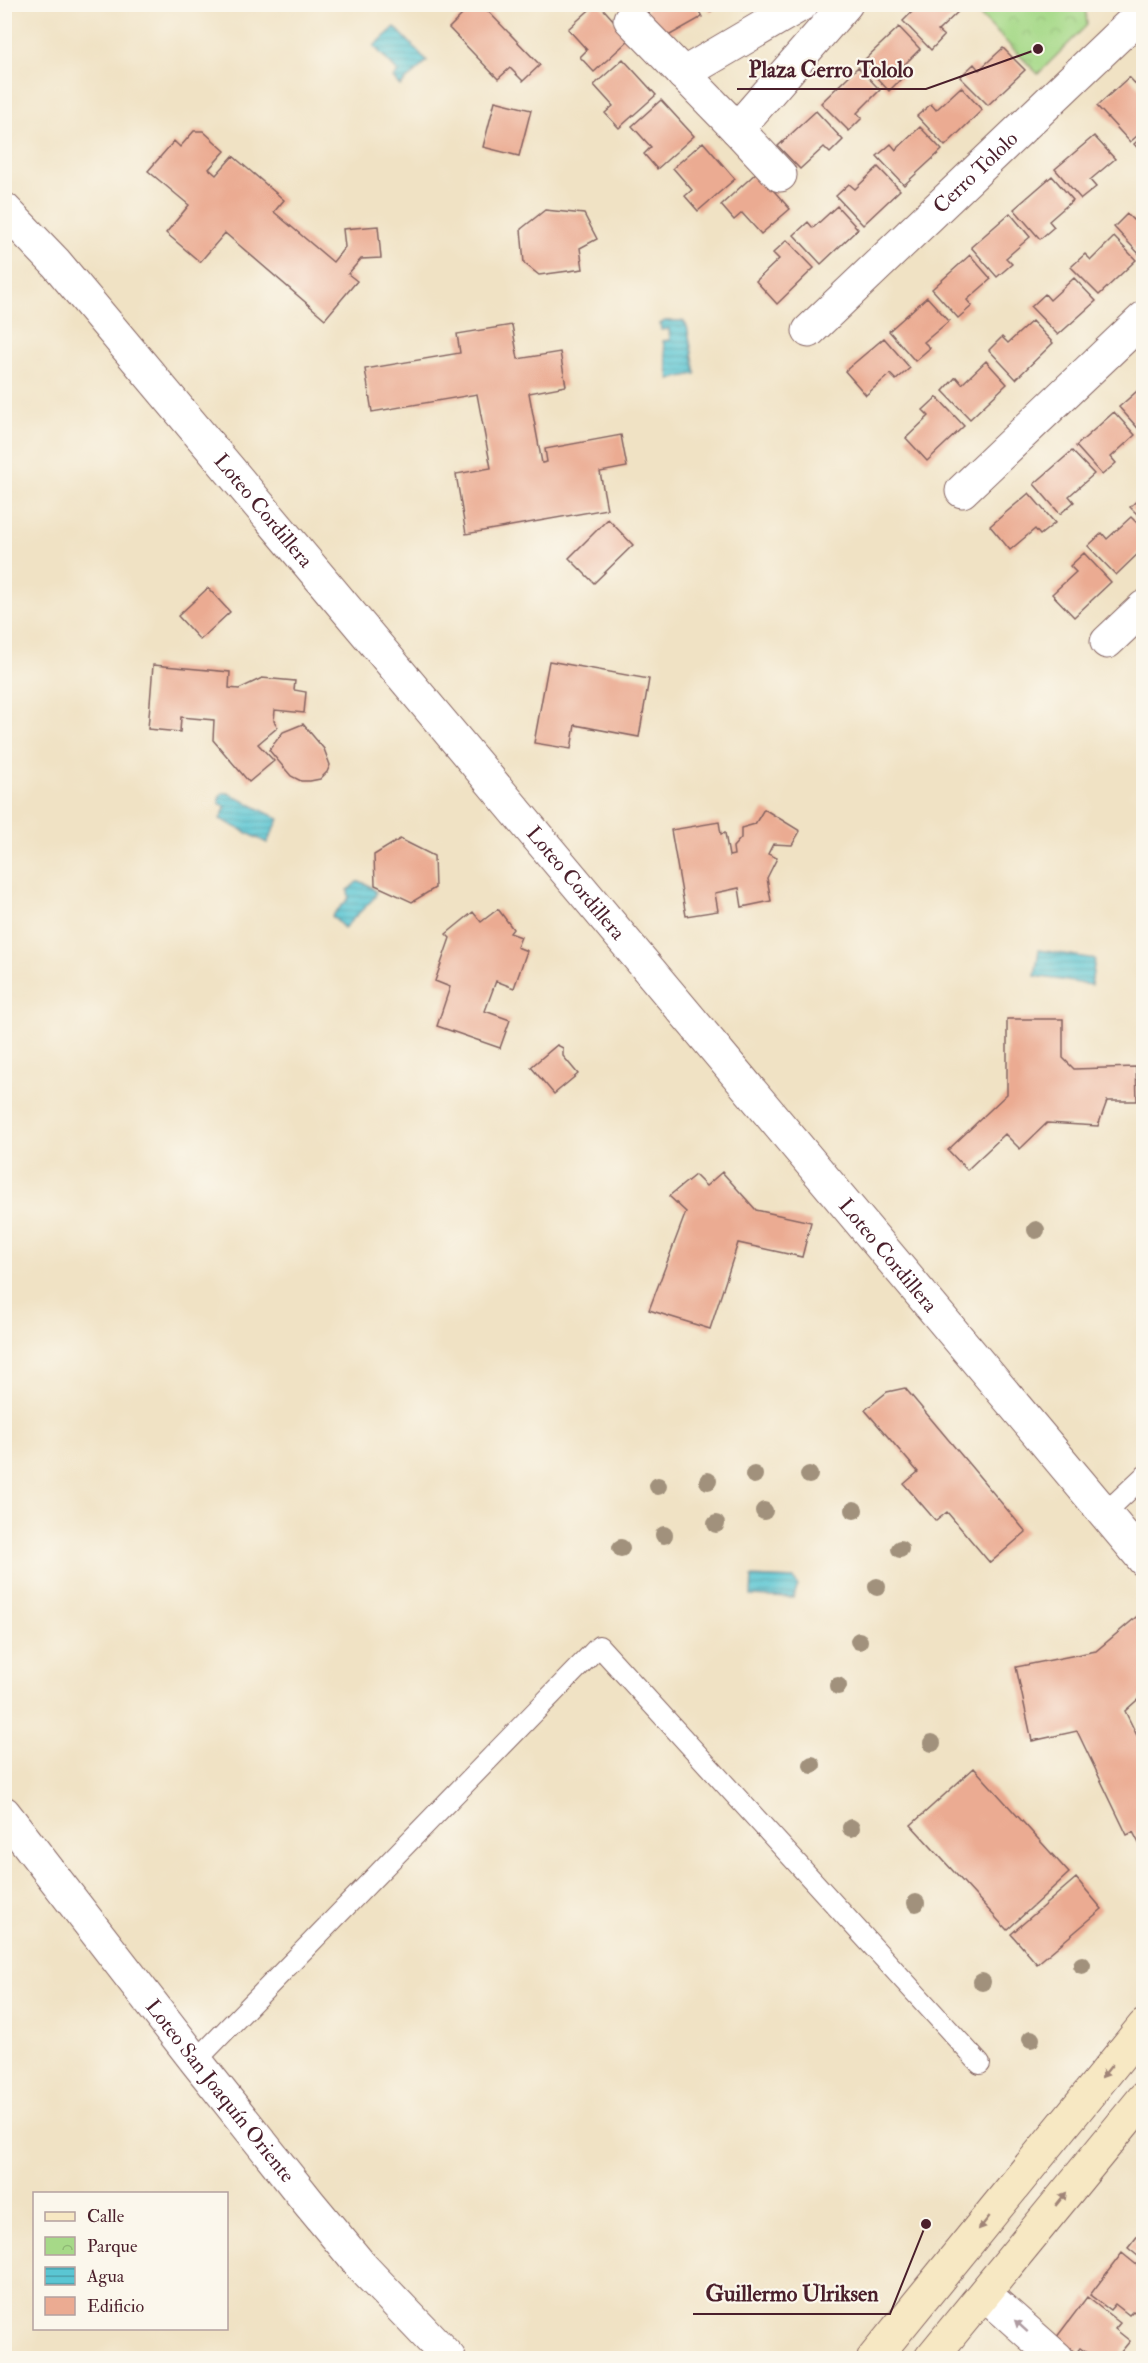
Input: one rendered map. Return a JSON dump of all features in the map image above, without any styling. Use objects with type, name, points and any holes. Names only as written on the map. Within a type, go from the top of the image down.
[{"type":"main road","points":[[874,2358],[1143,2026]]},
{"type":"main road","points":[[931,2358],[1143,2097]]},
{"type":"street","points":[[683,74],[802,4]]},
{"type":"street","points":[[737,129],[846,4]]},
{"type":"street","name":"Cerro Tololo","points":[[809,331],[1140,11]]},
{"type":"street","points":[[630,19],[780,175]]},
{"type":"street","name":"Loteo Cordillera","points":[[4,209],[56,263],[1143,1560]]},
{"type":"street","points":[[962,491],[1143,318]]},
{"type":"street","points":[[1107,642],[1143,607]]},
{"type":"street","name":"Loteo San Joaquín Oriente","points":[[4,1812],[195,2061],[362,2266],[449,2358]]},
{"type":"street","points":[[984,2294],[1057,2358]]},
{"type":"lane","points":[[1105,1513],[1143,1476]]},
{"type":"lane","points":[[195,2061],[599,1646],[980,2064]]},
{"type":"green space","points":[[970,5],[1085,5],[1087,25],[1038,74]]},
{"type":"water","points":[[395,27],[427,61],[400,86],[393,78],[398,72],[374,46]]},
{"type":"water","points":[[665,321],[683,321],[687,326],[696,374],[670,379],[663,341],[670,340],[669,329],[661,330],[660,324]]},
{"type":"water","points":[[223,793],[228,793],[279,819],[267,843],[220,819],[226,807],[219,803],[219,798]]},
{"type":"water","points":[[357,882],[370,886],[376,892],[375,897],[344,928],[332,916],[349,898],[348,890]]},
{"type":"water","points":[[1039,950],[1095,959],[1091,985],[1035,976]]},
{"type":"water","points":[[752,1577],[794,1579],[798,1586],[793,1598],[751,1596]]},
{"type":"building","points":[[459,4],[481,4],[540,65],[523,81],[510,68],[498,79],[449,28],[462,15],[456,8]]},
{"type":"building","points":[[596,4],[599,4],[630,39],[594,72],[580,57],[587,50],[568,29]]},
{"type":"building","points":[[654,4],[695,4],[702,17],[663,39],[646,10]]},
{"type":"building","points":[[706,4],[722,4],[710,12]]},
{"type":"building","points":[[920,4],[958,4],[962,8],[938,31],[944,36],[931,50],[903,21]]},
{"type":"building","points":[[899,27],[920,49],[897,72],[903,77],[889,91],[862,62]]},
{"type":"building","points":[[1003,48],[1025,70],[988,105],[960,77],[974,64],[979,70]]},
{"type":"building","points":[[623,59],[656,95],[619,128],[605,113],[613,106],[594,85]]},
{"type":"building","points":[[858,67],[880,90],[857,113],[862,118],[849,131],[821,103]]},
{"type":"building","points":[[1129,77],[1144,93],[1144,118],[1140,121],[1144,125],[1144,130],[1130,142],[1097,106]]},
{"type":"building","points":[[961,87],[982,110],[945,146],[917,116],[931,104],[936,110]]},
{"type":"building","points":[[661,100],[694,136],[657,169],[644,154],[651,147],[632,126]]},
{"type":"building","points":[[495,101],[531,110],[519,156],[483,147]]},
{"type":"building","points":[[816,111],[843,140],[830,153],[824,147],[800,169],[778,146]]},
{"type":"building","points":[[920,127],[942,150],[904,185],[877,156],[891,144],[896,150]]},
{"type":"building","points":[[194,131],[203,131],[225,151],[209,169],[216,175],[233,156],[284,200],[274,212],[333,262],[345,247],[343,229],[378,226],[381,258],[361,259],[348,274],[357,281],[325,319],[225,233],[200,262],[166,233],[189,205],[148,171],[174,141],[180,147]]},
{"type":"building","points":[[1144,135],[1144,155],[1134,144]]},
{"type":"building","points":[[1094,136],[1115,159],[1090,180],[1096,187],[1081,199],[1055,169]]},
{"type":"building","points":[[703,142],[735,179],[698,211],[685,196],[692,190],[673,168]]},
{"type":"building","points":[[878,167],[900,190],[863,225],[836,196],[849,184],[855,189]]},
{"type":"building","points":[[757,172],[790,209],[761,234],[742,213],[734,220],[721,205]]},
{"type":"building","points":[[1052,176],[1073,200],[1049,221],[1054,227],[1040,239],[1014,209]]},
{"type":"building","points":[[837,206],[858,229],[821,264],[794,235],[808,222],[813,228]]},
{"type":"building","points":[[545,210],[584,214],[597,239],[580,248],[583,269],[539,275],[524,263],[521,229]]},
{"type":"building","points":[[1144,210],[1144,253],[1141,256],[1114,227],[1127,214],[1133,220]]},
{"type":"building","points":[[1010,213],[1030,237],[1006,258],[1012,264],[997,277],[971,247]]},
{"type":"building","points":[[1114,237],[1136,260],[1099,295],[1071,267],[1085,254],[1091,260]]},
{"type":"building","points":[[787,240],[814,268],[777,304],[756,281],[779,259],[773,253]]},
{"type":"building","points":[[970,255],[991,279],[967,300],[972,306],[958,318],[932,289]]},
{"type":"building","points":[[1074,278],[1096,301],[1058,335],[1031,307],[1045,294],[1050,300]]},
{"type":"building","points":[[927,297],[949,321],[924,342],[930,348],[915,361],[889,331]]},
{"type":"building","points":[[1032,321],[1053,343],[1016,379],[989,350],[1002,337],[1008,343]]},
{"type":"building","points":[[512,325],[518,359],[560,352],[566,386],[529,393],[542,463],[547,462],[545,449],[621,435],[627,467],[600,472],[607,509],[466,534],[456,474],[491,468],[477,394],[372,412],[365,369],[460,353],[457,334]]},
{"type":"building","points":[[884,338],[910,368],[896,380],[890,374],[866,395],[845,371]]},
{"type":"building","points":[[986,361],[1007,384],[970,419],[943,391],[956,377],[962,384]]},
{"type":"building","points":[[1144,385],[1144,435],[1119,407]]},
{"type":"building","points":[[937,397],[964,426],[927,461],[906,438],[929,416],[923,410]]},
{"type":"building","points":[[1114,412],[1135,435],[1111,457],[1116,463],[1102,475],[1076,446]]},
{"type":"building","points":[[1072,451],[1094,474],[1069,496],[1074,502],[1060,514],[1034,484]]},
{"type":"building","points":[[1029,493],[1055,523],[1040,535],[1035,529],[1010,550],[990,526]]},
{"type":"building","points":[[1144,494],[1144,521],[1130,507]]},
{"type":"building","points":[[1131,517],[1144,530],[1144,548],[1116,575],[1088,546],[1102,533],[1107,539]]},
{"type":"building","points":[[608,519],[633,545],[594,583],[569,558]]},
{"type":"building","points":[[1084,553],[1111,582],[1074,617],[1052,594],[1076,572],[1070,566]]},
{"type":"building","points":[[208,588],[230,612],[200,640],[178,616]]},
{"type":"building","points":[[549,661],[649,679],[639,737],[575,725],[571,749],[534,743]]},
{"type":"building","points":[[153,665],[230,672],[229,688],[239,689],[262,678],[295,681],[294,690],[306,692],[304,713],[275,710],[274,721],[278,727],[258,744],[274,761],[249,782],[213,740],[214,720],[181,717],[180,732],[148,729]]},
{"type":"building","points":[[303,724],[324,749],[330,765],[320,779],[301,781],[291,776],[269,750],[283,732]]},
{"type":"building","points":[[764,809],[800,831],[792,845],[773,844],[768,854],[777,858],[767,878],[771,901],[742,907],[739,888],[715,893],[718,911],[686,916],[671,830],[719,822],[721,834],[725,833],[729,856],[734,855],[733,847],[741,838],[741,828],[755,824]]},
{"type":"building","points":[[400,839],[434,856],[435,888],[412,902],[375,885],[374,855]]},
{"type":"building","points":[[498,909],[513,929],[510,933],[521,937],[517,947],[527,951],[514,988],[496,981],[485,1011],[510,1020],[500,1048],[437,1026],[450,987],[435,981],[450,938],[446,934],[473,912],[481,922]]},
{"type":"building","points":[[1007,1019],[1063,1019],[1063,1058],[1074,1069],[1136,1067],[1137,1101],[1107,1101],[1098,1126],[1047,1123],[1020,1149],[1005,1134],[967,1170],[948,1150],[1007,1094]]},
{"type":"building","points":[[557,1045],[563,1048],[563,1056],[578,1074],[554,1094],[531,1067]]},
{"type":"building","points":[[722,1172],[756,1210],[811,1222],[802,1257],[738,1243],[710,1329],[649,1310],[686,1212],[669,1196],[695,1175],[706,1186]]},
{"type":"building","points":[[905,1388],[1026,1532],[990,1563],[947,1512],[936,1521],[904,1484],[918,1472],[865,1410],[887,1392]]},
{"type":"building","points":[[1141,1613],[1144,1616],[1144,1694],[1125,1711],[1144,1750],[1144,1853],[1133,1832],[1127,1835],[1077,1731],[1032,1741],[1016,1667],[1096,1651]]},
{"type":"building","points":[[974,1768],[1069,1873],[1007,1930],[911,1825]]},
{"type":"building","points":[[1076,1878],[1102,1909],[1037,1964],[1011,1934]]},
{"type":"building","points":[[1144,2228],[1144,2261],[1128,2248]]},
{"type":"building","points":[[1122,2253],[1144,2271],[1144,2319],[1133,2311],[1129,2315],[1115,2304],[1110,2310],[1090,2295]]},
{"type":"building","points":[[1087,2297],[1120,2323],[1115,2329],[1130,2341],[1116,2358],[1104,2358],[1098,2354],[1094,2358],[1080,2348],[1076,2353],[1056,2338]]},
{"type":"place","name":"Plaza Cerro Tololo","points":[[1038,49]]},
{"type":"place","name":"Guillermo Ulriksen","points":[[926,2224]]}]
